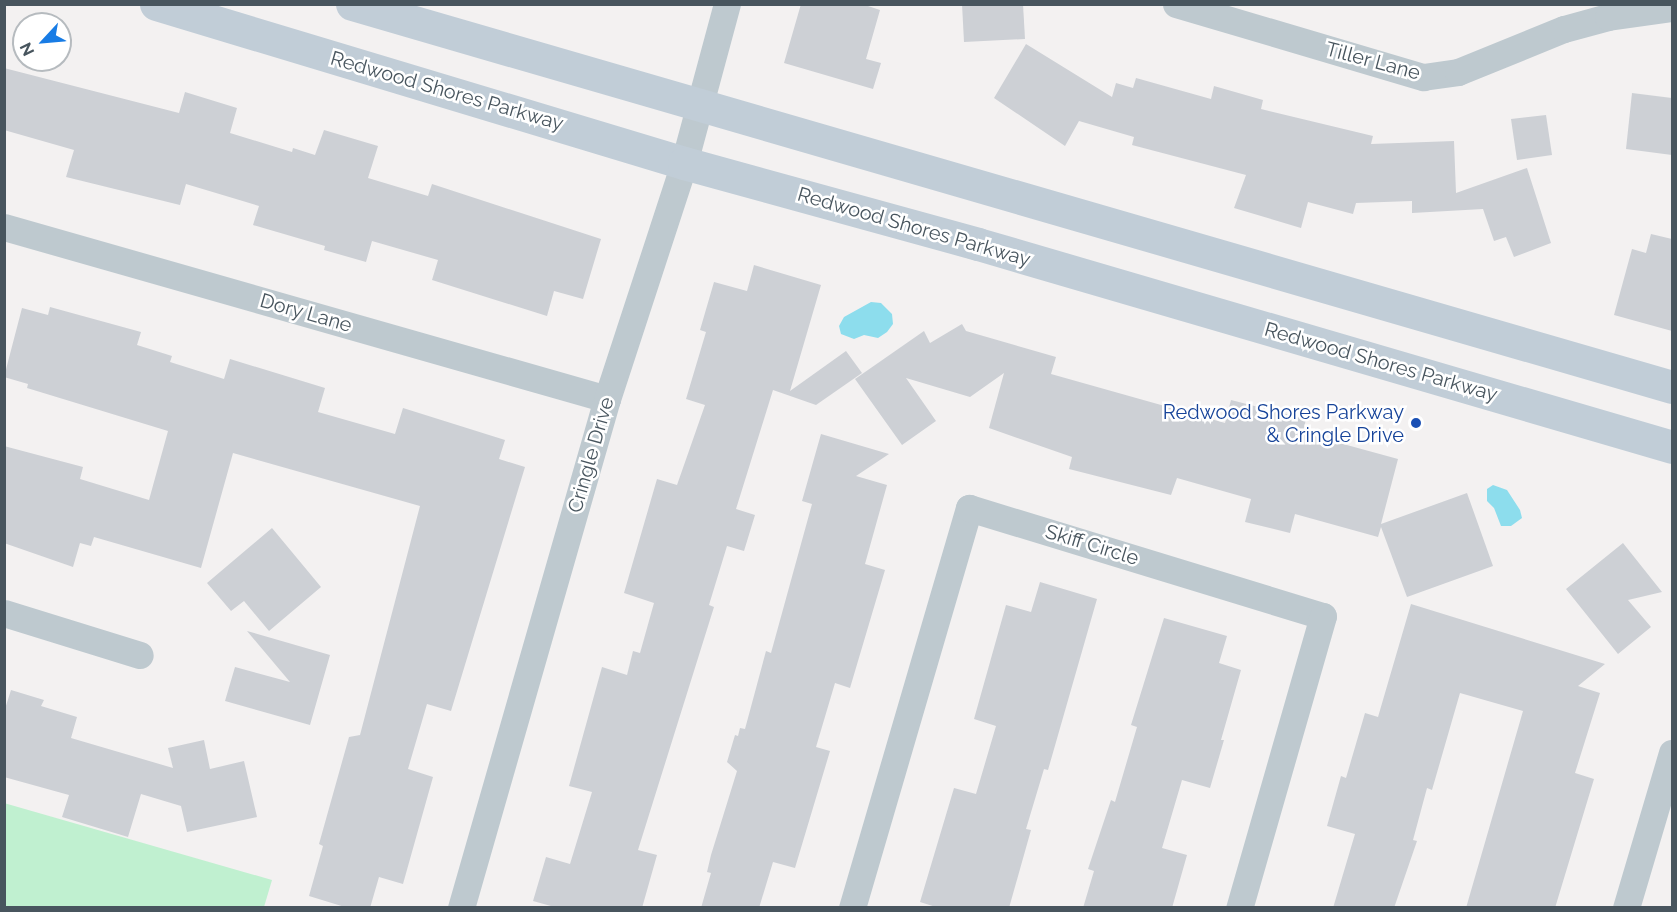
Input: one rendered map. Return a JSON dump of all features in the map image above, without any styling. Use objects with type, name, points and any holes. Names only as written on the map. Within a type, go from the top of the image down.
[{"type":"main road","name":"Redwood Shores Parkway","points":[[156,4],[684,163],[978,244],[1672,447]]},
{"type":"main road","points":[[352,4],[1672,387]]},
{"type":"street","name":"Cringle Drive","points":[[461,908],[607,399],[684,163],[727,4]]},
{"type":"street","name":"Tiller Lane","points":[[1176,4],[1423,77],[1458,72],[1564,29],[1662,7]]},
{"type":"street","name":"Dory Lane","points":[[4,226],[607,399]]},
{"type":"street","name":"Skiff Circle","points":[[852,908],[969,508],[1323,616],[1239,908]]},
{"type":"street","points":[[4,613],[140,655]]},
{"type":"street","points":[[1626,908],[1672,753]]},
{"type":"green space","points":[[4,803],[272,880],[264,907],[5,907]]},
{"type":"water","points":[[871,302],[881,303],[892,314],[893,324],[887,332],[878,338],[864,335],[854,339],[841,334],[839,326],[844,317]]},
{"type":"water","points":[[1493,485],[1507,490],[1520,510],[1522,518],[1511,526],[1501,526],[1494,508],[1487,501],[1487,489]]},
{"type":"building","points":[[801,4],[862,4],[880,10],[866,59],[881,63],[873,89],[784,63]]},
{"type":"building","points":[[962,4],[1023,4],[1025,39],[964,42]]},
{"type":"building","points":[[1026,44],[1112,97],[1116,83],[1133,88],[1136,78],[1211,99],[1214,86],[1263,100],[1261,109],[1373,136],[1371,144],[1454,141],[1456,193],[1527,168],[1551,243],[1514,257],[1506,237],[1494,241],[1483,209],[1412,213],[1412,201],[1356,203],[1353,214],[1308,202],[1301,228],[1234,208],[1246,175],[1132,145],[1134,137],[1079,121],[1065,146],[994,98]]},
{"type":"building","points":[[4,68],[12,72],[20,72],[179,113],[185,92],[237,108],[230,133],[292,152],[293,148],[315,155],[324,130],[378,146],[368,178],[428,196],[432,184],[601,239],[583,299],[554,291],[547,316],[432,280],[438,260],[372,241],[366,262],[324,250],[325,246],[253,225],[259,206],[186,184],[180,205],[66,177],[74,150],[4,130]]},
{"type":"building","points":[[1632,93],[1672,98],[1672,155],[1626,149]]},
{"type":"building","points":[[1546,115],[1552,155],[1517,160],[1511,119]]},
{"type":"building","points":[[1651,234],[1672,239],[1672,331],[1614,315],[1632,249],[1646,253]]},
{"type":"building","points":[[754,265],[821,285],[790,391],[846,351],[862,373],[816,405],[773,390],[736,509],[755,515],[744,551],[727,546],[709,605],[714,607],[638,850],[657,855],[642,908],[558,908],[533,901],[546,857],[570,864],[592,792],[569,786],[602,667],[627,675],[633,651],[640,653],[654,603],[624,593],[657,479],[677,485],[705,405],[686,399],[706,332],[700,330],[714,282],[747,291]]},
{"type":"building","points":[[50,307],[141,332],[137,345],[172,356],[170,362],[224,379],[230,359],[325,388],[318,412],[395,434],[403,408],[505,440],[499,459],[525,467],[451,711],[427,704],[408,769],[433,777],[403,884],[379,877],[370,908],[348,908],[309,896],[323,846],[319,844],[349,737],[360,735],[420,506],[233,453],[201,568],[94,537],[91,546],[80,543],[73,567],[4,543],[4,446],[83,467],[80,479],[149,500],[168,431],[27,388],[28,384],[4,377],[22,308],[48,315]]},
{"type":"building","points":[[962,324],[966,331],[1056,357],[1051,374],[1225,423],[1231,400],[1306,419],[1303,433],[1398,459],[1381,524],[1467,493],[1493,566],[1407,597],[1381,527],[1378,537],[1295,514],[1290,533],[1245,522],[1251,499],[1177,478],[1171,495],[1069,469],[1072,457],[989,428],[1004,373],[970,397],[906,378],[936,421],[902,445],[855,379],[924,331],[930,343]]},
{"type":"building","points":[[821,434],[889,454],[856,476],[887,485],[865,564],[885,570],[850,688],[835,683],[816,747],[830,751],[795,868],[773,862],[759,908],[701,908],[711,873],[707,872],[711,855],[737,771],[727,762],[735,735],[738,736],[740,728],[745,729],[766,651],[771,653],[812,504],[802,501]]},
{"type":"building","points":[[272,528],[321,587],[269,631],[244,601],[231,611],[207,583]]},
{"type":"building","points":[[1623,543],[1662,592],[1628,600],[1651,627],[1618,654],[1566,589]]},
{"type":"building","points":[[1040,582],[1097,599],[1048,770],[1044,769],[1026,829],[1031,830],[1009,908],[939,908],[920,902],[954,788],[976,794],[996,726],[974,719],[1006,605],[1031,612]]},
{"type":"building","points":[[1411,604],[1605,664],[1578,686],[1600,693],[1575,773],[1594,779],[1555,908],[1466,908],[1523,711],[1460,693],[1432,790],[1427,788],[1413,840],[1417,841],[1394,908],[1333,908],[1355,834],[1327,826],[1341,776],[1346,778],[1365,713],[1378,717]]},
{"type":"building","points":[[1164,618],[1227,636],[1219,663],[1241,670],[1221,740],[1224,740],[1210,788],[1182,780],[1162,848],[1187,855],[1172,908],[1083,908],[1094,871],[1088,869],[1111,800],[1115,802],[1137,727],[1131,725]]},
{"type":"building","points":[[247,631],[330,655],[310,725],[225,701],[235,667],[290,682]]},
{"type":"building","points":[[11,690],[44,700],[41,706],[77,717],[71,738],[173,768],[168,748],[204,740],[210,769],[244,761],[257,817],[187,832],[181,806],[141,794],[128,837],[62,817],[69,795],[4,777],[4,712]]},
{"type":"place","name":"Redwood Shores Parkway & Cringle Drive","points":[[1416,423]]}]
